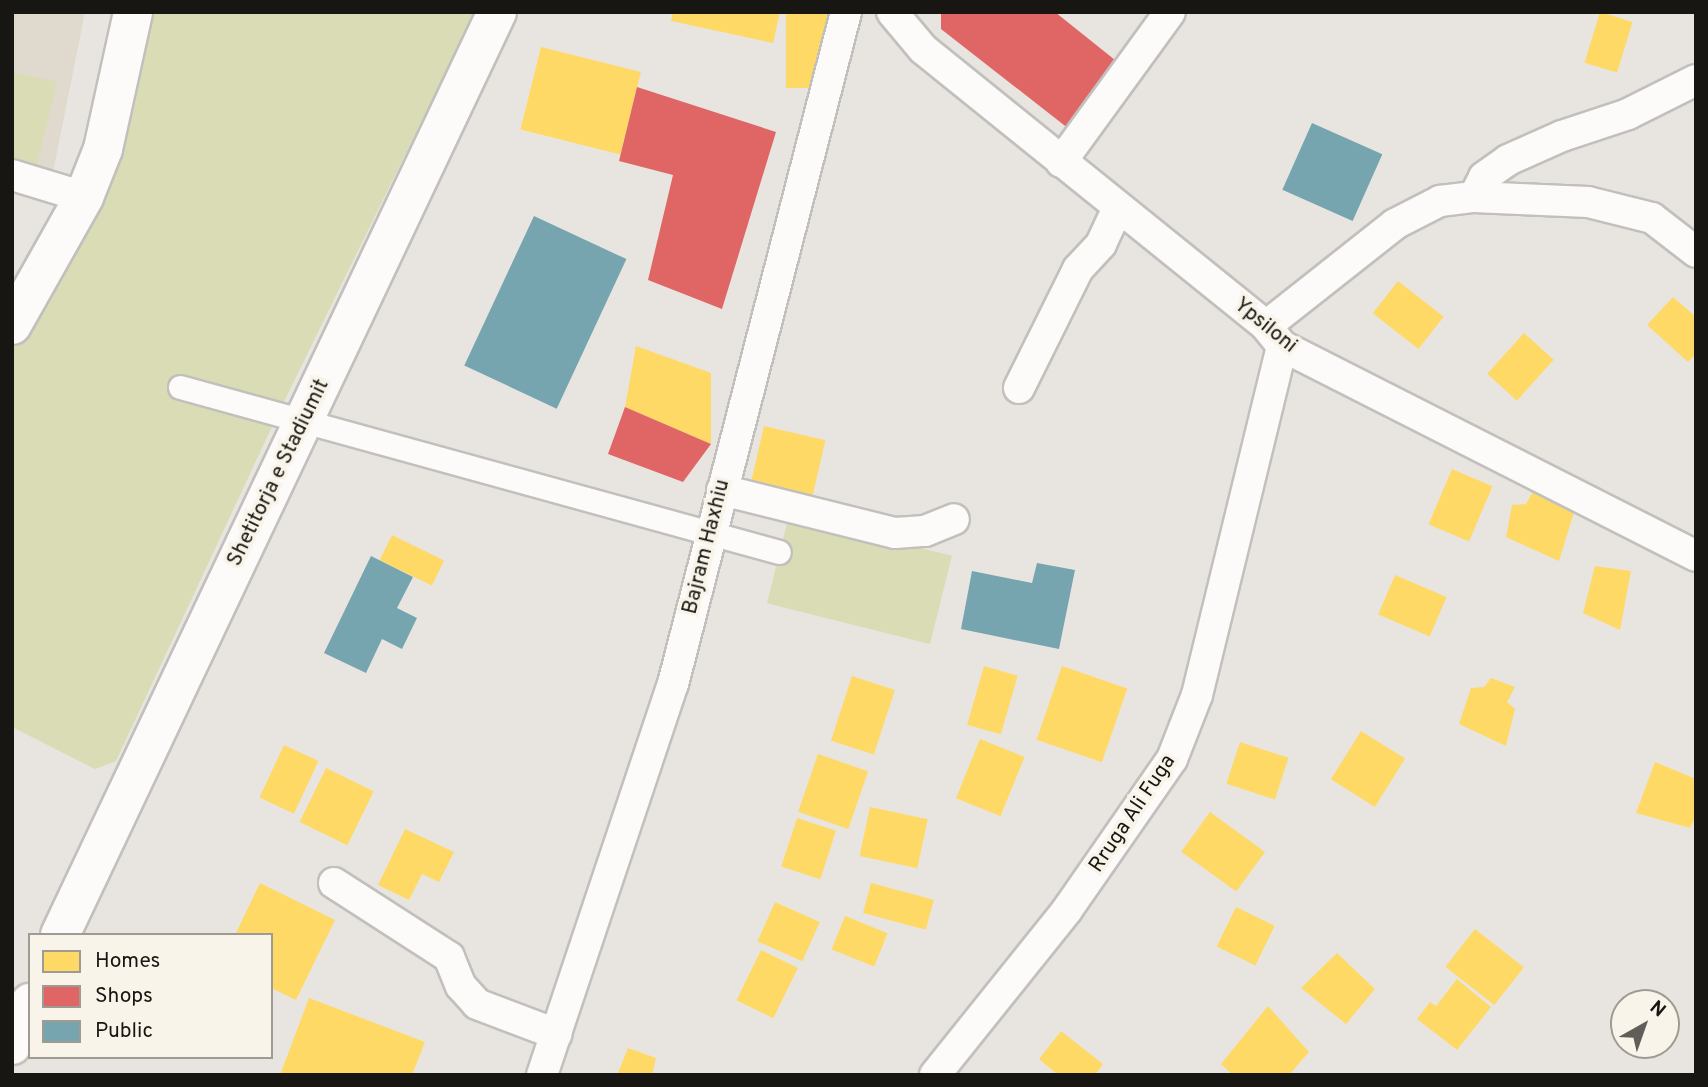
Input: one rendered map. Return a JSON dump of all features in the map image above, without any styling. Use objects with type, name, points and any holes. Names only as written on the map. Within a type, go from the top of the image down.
[{"type":"main road","points":[[12,325],[83,197],[103,149],[132,12]]},
{"type":"main road","name":"Shetitorja e Stadiumit","points":[[61,933],[302,424],[404,217],[497,12]]},
{"type":"main road","points":[[12,1045],[28,1008]]},
{"type":"street","name":"Bajram Haxhiu","points":[[542,1075],[673,684],[846,12]]},
{"type":"street","name":"Ypsiloni","points":[[892,12],[923,49],[1274,336],[1696,556]]},
{"type":"street","points":[[1061,162],[1170,12]]},
{"type":"street","points":[[1474,197],[1484,177],[1508,160],[1562,136],[1628,114],[1696,80]]},
{"type":"street","points":[[12,175],[83,197]]},
{"type":"street","points":[[1274,336],[1395,224],[1440,201],[1474,197],[1588,202],[1652,218],[1696,252]]},
{"type":"street","points":[[1019,388],[1078,269],[1101,244],[1118,208]]},
{"type":"street","name":"Rruga Ali Fuga","points":[[935,1075],[1067,910],[1172,759],[1197,695],[1274,336]]},
{"type":"street","points":[[180,387],[302,424],[779,552]]},
{"type":"street","points":[[722,490],[894,533],[925,531],[954,519]]},
{"type":"street","points":[[334,883],[449,957],[461,986],[477,1004],[556,1034]]},
{"type":"shaded area","points":[[12,12],[85,12],[52,177],[12,167]]},
{"type":"green space","points":[[150,12],[475,12],[277,416],[116,761],[95,769],[12,727],[12,349],[49,303],[97,205]]},
{"type":"green space","points":[[12,72],[57,82],[37,165],[12,159]]},
{"type":"green space","points":[[789,515],[952,556],[930,644],[767,603]]},
{"type":"building: Homes","points":[[673,12],[780,12],[773,43],[671,21]]},
{"type":"building: Homes","points":[[786,12],[832,12],[832,88],[786,88]]},
{"type":"building: Homes","points":[[1600,12],[1633,22],[1617,73],[1585,63]]},
{"type":"building: Homes","points":[[541,47],[641,72],[620,154],[520,129]]},
{"type":"building: Homes","points":[[1398,281],[1444,317],[1418,349],[1373,313]]},
{"type":"building: Homes","points":[[1673,297],[1696,317],[1696,354],[1688,362],[1647,325]]},
{"type":"building: Homes","points":[[1524,333],[1554,360],[1517,401],[1487,374]]},
{"type":"building: Homes","points":[[636,346],[711,373],[711,444],[625,407]]},
{"type":"building: Homes","points":[[764,426],[825,440],[812,497],[751,483]]},
{"type":"building: Homes","points":[[1452,469],[1493,486],[1469,541],[1429,524]]},
{"type":"building: Homes","points":[[1534,490],[1574,512],[1559,561],[1506,537],[1512,505],[1526,504]]},
{"type":"building: Homes","points":[[392,535],[444,560],[432,586],[380,560]]},
{"type":"building: Homes","points":[[1595,566],[1631,571],[1620,630],[1583,613]]},
{"type":"building: Homes","points":[[1395,575],[1447,597],[1430,636],[1378,615]]},
{"type":"building: Homes","points":[[984,666],[1018,676],[1001,734],[967,725]]},
{"type":"building: Homes","points":[[1062,666],[1127,688],[1102,762],[1037,740]]},
{"type":"building: Homes","points":[[852,676],[895,690],[874,755],[831,741]]},
{"type":"building: Homes","points":[[1491,678],[1515,687],[1507,702],[1515,709],[1506,746],[1459,724],[1471,688],[1484,687]]},
{"type":"building: Homes","points":[[1361,731],[1405,759],[1375,807],[1331,779]]},
{"type":"building: Homes","points":[[980,739],[1025,757],[1001,816],[956,798]]},
{"type":"building: Homes","points":[[1240,742],[1289,758],[1275,800],[1226,784]]},
{"type":"building: Homes","points":[[284,745],[318,761],[294,814],[259,798]]},
{"type":"building: Homes","points":[[818,754],[868,771],[848,829],[798,812]]},
{"type":"building: Homes","points":[[1655,762],[1696,779],[1696,816],[1690,828],[1636,813]]},
{"type":"building: Homes","points":[[326,768],[374,791],[347,845],[300,822]]},
{"type":"building: Homes","points":[[870,807],[928,819],[917,868],[860,856]]},
{"type":"building: Homes","points":[[1210,812],[1265,852],[1236,892],[1181,852]]},
{"type":"building: Homes","points":[[797,818],[836,831],[820,879],[781,867]]},
{"type":"building: Homes","points":[[405,829],[454,852],[439,882],[422,874],[409,900],[378,885]]},
{"type":"building: Homes","points":[[260,883],[335,920],[296,1000],[273,989],[273,933],[236,933]]},
{"type":"building: Homes","points":[[871,883],[934,900],[926,930],[863,913]]},
{"type":"building: Homes","points":[[775,902],[820,922],[802,961],[758,941]]},
{"type":"building: Homes","points":[[1236,907],[1275,926],[1255,965],[1217,947]]},
{"type":"building: Homes","points":[[845,916],[888,933],[874,967],[832,949]]},
{"type":"building: Homes","points":[[1475,929],[1524,967],[1494,1005],[1445,967]]},
{"type":"building: Homes","points":[[761,950],[798,968],[773,1018],[736,1000]]},
{"type":"building: Homes","points":[[1337,953],[1375,989],[1346,1024],[1301,988]]},
{"type":"building: Homes","points":[[1457,979],[1491,1007],[1457,1050],[1417,1019],[1430,1002],[1436,1006]]},
{"type":"building: Homes","points":[[309,998],[425,1042],[412,1075],[280,1075]]},
{"type":"building: Homes","points":[[1268,1006],[1309,1052],[1289,1075],[1233,1075],[1221,1064]]},
{"type":"building: Homes","points":[[1061,1031],[1103,1064],[1095,1075],[1058,1075],[1039,1059]]},
{"type":"building: Homes","points":[[628,1048],[656,1058],[652,1075],[617,1075]]},
{"type":"building: Shops","points":[[941,12],[1055,12],[1120,64],[1069,129],[941,29]]},
{"type":"building: Shops","points":[[637,87],[776,132],[722,309],[648,280],[673,175],[619,161]]},
{"type":"building: Shops","points":[[625,407],[711,444],[683,482],[608,454]]},
{"type":"building: Public","points":[[1312,123],[1382,154],[1353,221],[1282,190]]},
{"type":"building: Public","points":[[534,216],[626,259],[557,409],[464,366]]},
{"type":"building: Public","points":[[371,556],[413,577],[397,608],[417,618],[402,649],[382,639],[366,673],[324,653]]},
{"type":"building: Public","points":[[1037,563],[1075,570],[1059,649],[961,629],[972,571],[1032,583]]}]
